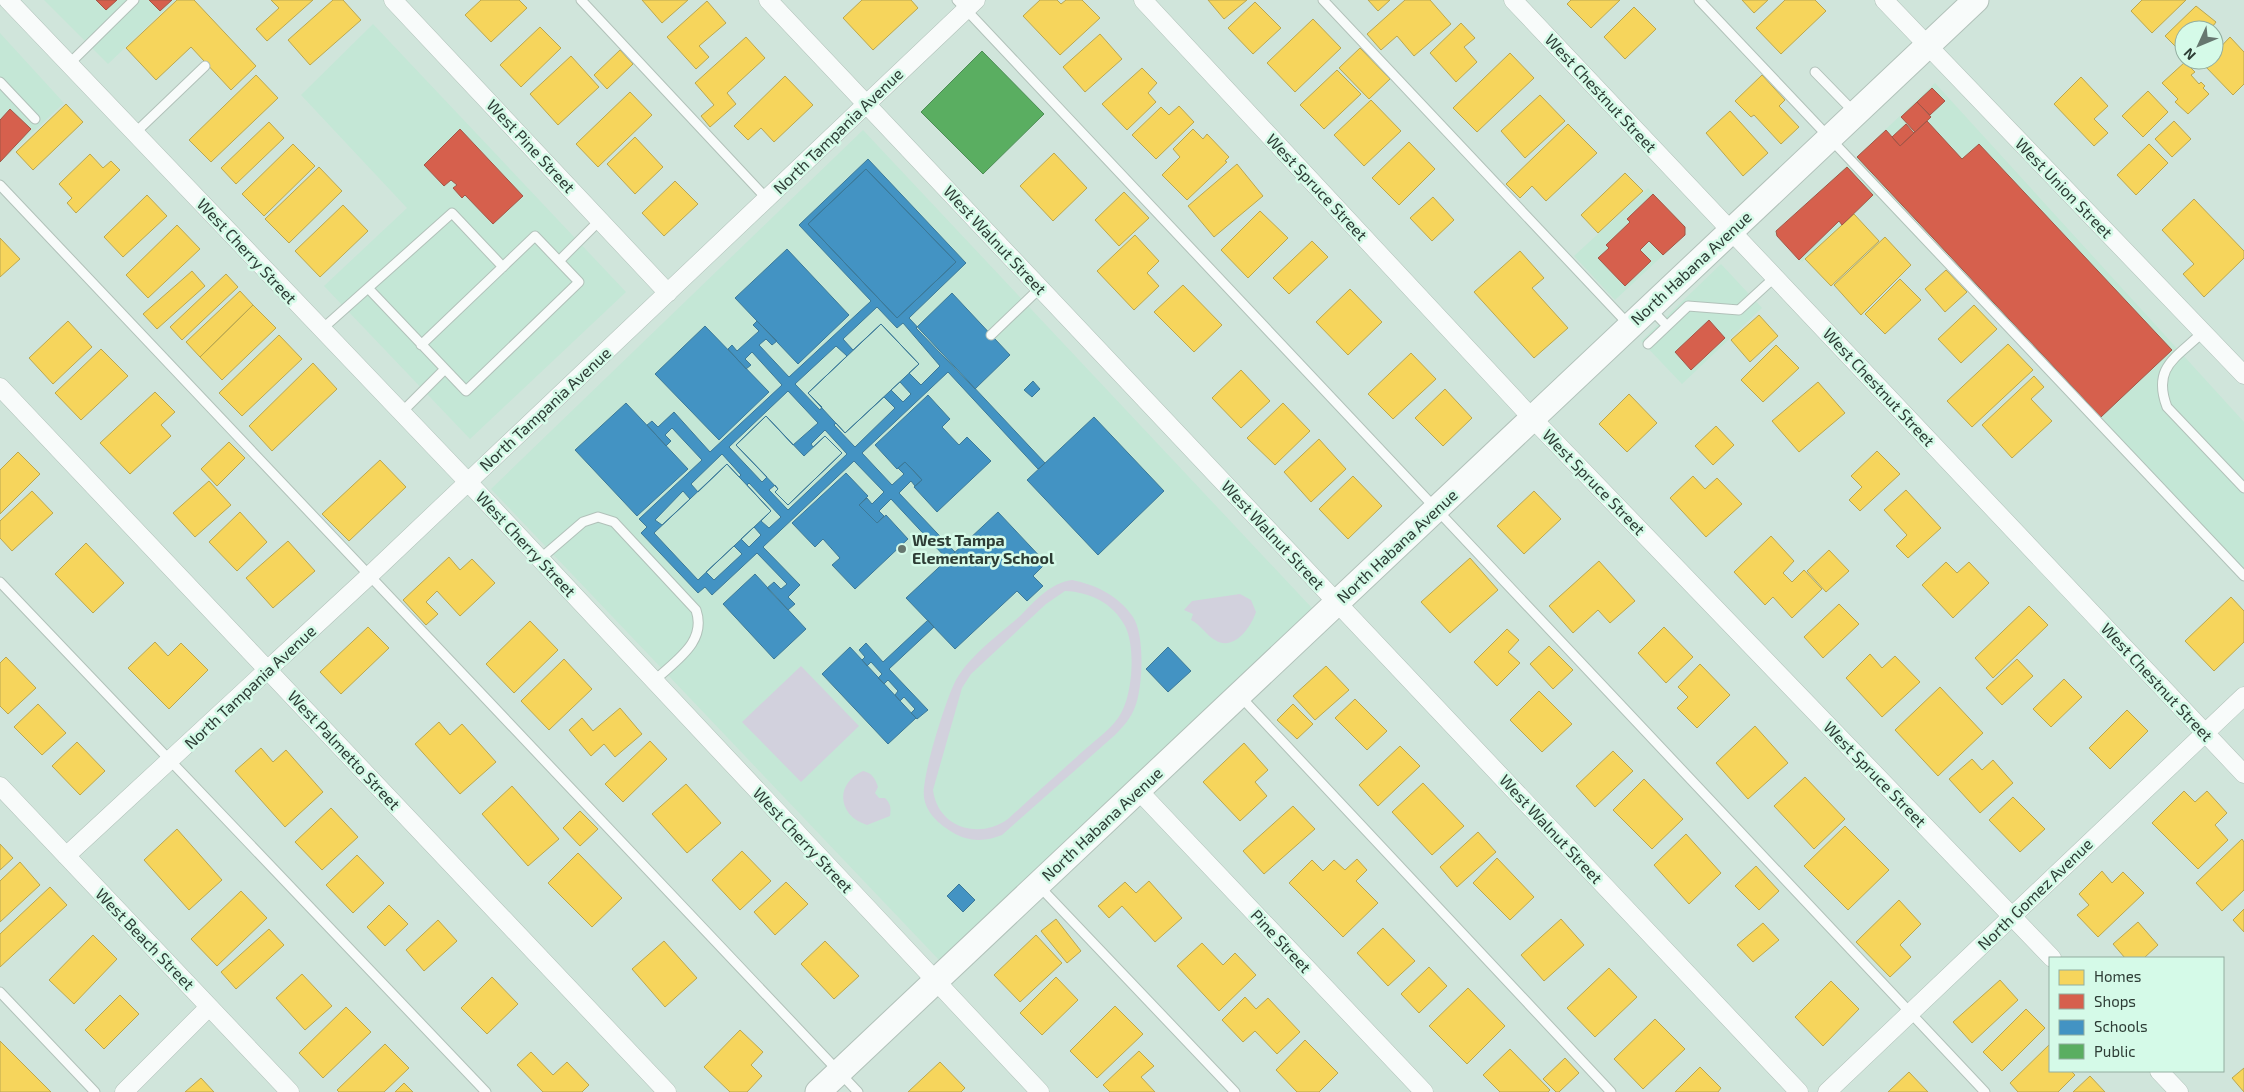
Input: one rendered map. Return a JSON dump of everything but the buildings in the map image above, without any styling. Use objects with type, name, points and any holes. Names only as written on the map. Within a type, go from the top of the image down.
[{"type":"street","name":"West Cherry Street","points":[[8,0],[321,330],[402,412],[1040,1092]]},
{"type":"street","name":"West Pine Street","points":[[393,0],[668,293]]},
{"type":"street","name":"West Walnut Street","points":[[768,0],[1799,1092]]},
{"type":"street","name":"West Spruce Street","points":[[1143,0],[1532,418],[2051,957]]},
{"type":"street","name":"West Chestnut Street","points":[[1514,0],[2244,774]]},
{"type":"street","name":"West Union Street","points":[[1884,0],[2244,375]]},
{"type":"street","name":"North Habana Avenue","points":[[818,1092],[1976,0]]},
{"type":"street","name":"North Tampania Avenue","points":[[66,856],[370,575],[668,293],[866,104],[966,3]]},
{"type":"street","name":"West Palmetto Street","points":[[0,386],[667,1092]]},
{"type":"street","name":"North Gomez Avenue","points":[[1827,1092],[2244,696]]},
{"type":"street","name":"West Beach Street","points":[[0,786],[290,1092]]},
{"type":"street","name":"Pine Street","points":[[1138,790],[1424,1092]]},
{"type":"street","points":[[124,1092],[209,1007]]},
{"type":"street","points":[[2160,1072],[2179,1092]]},
{"type":"lane","points":[[69,64],[134,0]]},
{"type":"lane","points":[[581,0],[767,198]]},
{"type":"lane","points":[[1323,0],[1630,326]]},
{"type":"lane","points":[[1699,0],[2244,576]]},
{"type":"lane","points":[[966,3],[1985,1092]]},
{"type":"lane","points":[[135,133],[205,66]]},
{"type":"lane","points":[[1815,72],[1856,113]]},
{"type":"lane","points":[[0,82],[35,119]]},
{"type":"lane","points":[[0,185],[858,1092]]},
{"type":"lane","points":[[321,330],[452,213],[503,267]]},
{"type":"lane","points":[[559,261],[600,220]]},
{"type":"lane","points":[[368,288],[421,345],[466,391],[580,282],[535,236],[421,345]]},
{"type":"lane","points":[[1648,344],[1688,306],[1739,310],[1775,277]]},
{"type":"lane","points":[[991,335],[1040,288]]},
{"type":"lane","points":[[1650,307],[1667,326]]},
{"type":"lane","points":[[2203,332],[2166,368],[2162,377],[2161,391],[2167,407],[2244,488]]},
{"type":"lane","points":[[402,412],[445,369]]},
{"type":"lane","points":[[540,560],[583,522],[598,517],[614,522],[621,529],[696,610],[701,623],[695,641],[654,681]]},
{"type":"lane","points":[[0,582],[169,762],[486,1092]]},
{"type":"lane","points":[[1239,695],[1611,1092]]},
{"type":"lane","points":[[1038,885],[1235,1092]]},
{"type":"lane","points":[[0,992],[95,1092]]},
{"type":"shaded area","points":[[44,0],[175,0],[108,64]]},
{"type":"shaded area","points":[[373,24],[626,292],[470,439],[324,286],[407,208],[301,95]]},
{"type":"shaded area","points":[[0,33],[64,103],[0,163]]},
{"type":"shaded area","points":[[1935,83],[2244,422],[2244,581],[1876,195],[1802,262],[1774,234]]},
{"type":"shaded area","name":"West Tampa Elementary School","points":[[863,130],[1312,608],[940,961],[491,489]]},
{"type":"shaded area","points":[[1648,188],[1686,227],[1686,234],[1615,300],[1574,256]]},
{"type":"shaded area","points":[[1721,264],[1762,308],[1682,384],[1641,341]]},
{"type":"shaded area","points":[[1072,580],[1081,582],[1106,592],[1121,603],[1133,617],[1140,636],[1142,661],[1140,687],[1133,711],[1115,735],[1002,835],[983,840],[964,838],[952,832],[934,818],[927,808],[924,797],[926,774],[930,758],[950,694],[960,674],[975,656],[1043,594],[1064,582]],"holes":[[[1065,591],[1100,600],[1114,611],[1125,626],[1131,646],[1132,659],[1130,686],[1123,709],[1106,732],[1008,819],[985,829],[962,827],[943,814],[936,803],[933,790],[962,688],[971,674],[1046,604]]]},
{"type":"shaded area","points":[[1240,594],[1251,600],[1256,612],[1246,631],[1229,643],[1222,643],[1212,638],[1191,620],[1193,614],[1184,610],[1192,601]]},
{"type":"shaded area","points":[[801,666],[859,726],[801,782],[742,722]]},
{"type":"shaded area","points":[[863,771],[873,776],[878,787],[875,793],[879,798],[885,798],[890,808],[890,816],[867,825],[857,821],[850,815],[843,800],[847,784]]},
{"type":"place","name":"West Tampa Elementary School","points":[[902,549]]}]
